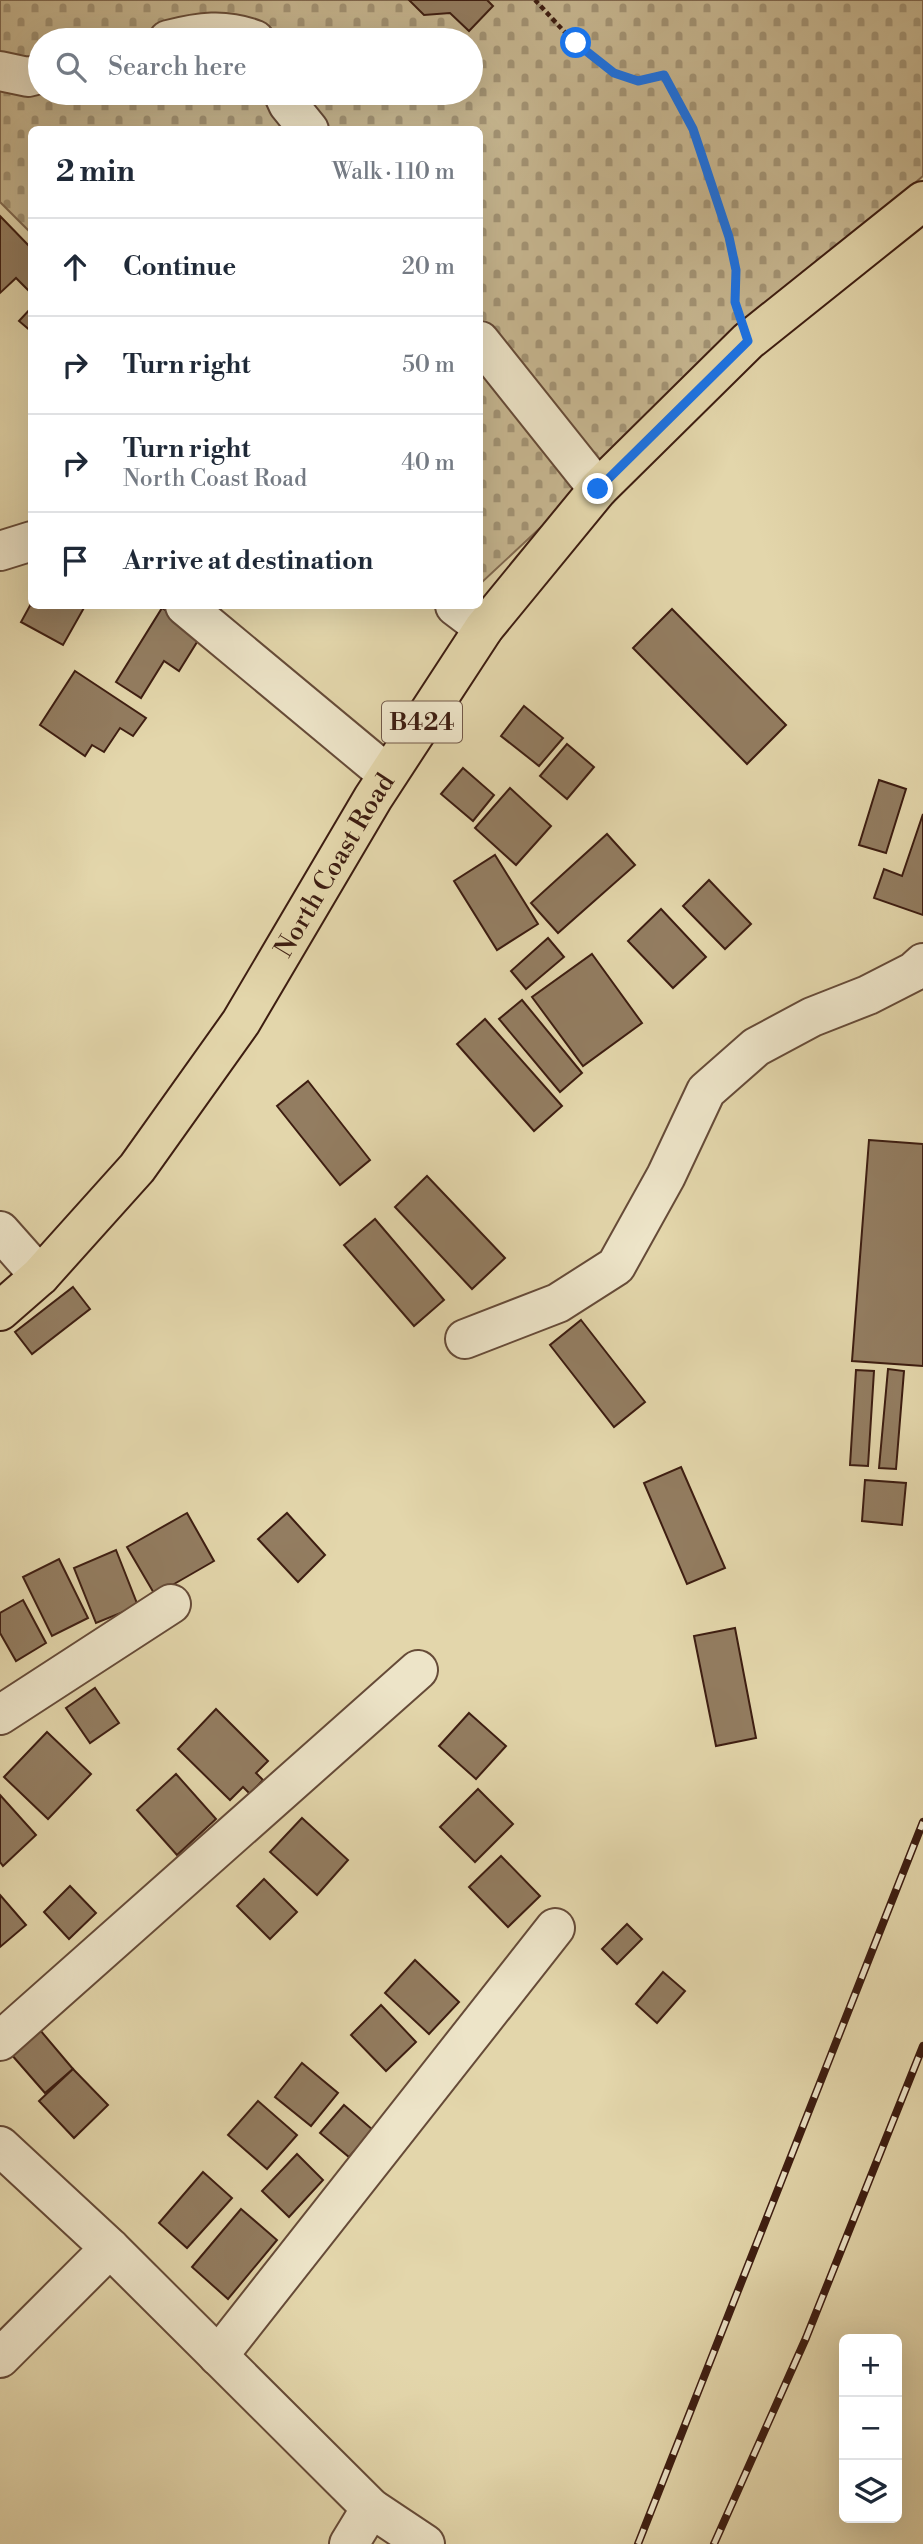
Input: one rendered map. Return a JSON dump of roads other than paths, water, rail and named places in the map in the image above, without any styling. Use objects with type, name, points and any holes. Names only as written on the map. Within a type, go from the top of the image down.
[{"type":"main road","name":"North Coast Road","points":[[483,604],[748,341],[923,201]]},
{"type":"main road","name":"North Coast Road","points":[[0,1311],[40,1276],[137,1168],[241,1022],[387,774],[470,617]]},
{"type":"street","points":[[0,71],[28,77]]},
{"type":"street","points":[[289,105],[306,126]]},
{"type":"street","points":[[483,345],[598,489]]},
{"type":"street","points":[[0,551],[28,542]]},
{"type":"street","points":[[189,609],[387,774]]},
{"type":"street","points":[[464,1339],[558,1303],[616,1266],[666,1176],[706,1091],[756,1047],[812,1017],[868,995],[913,972],[923,962]]},
{"type":"street","points":[[0,1231],[40,1276]]},
{"type":"street","points":[[0,1715],[171,1604]]},
{"type":"street","points":[[0,2041],[418,1670]]},
{"type":"street","points":[[218,2356],[555,1928]]},
{"type":"street","points":[[0,2146],[110,2248],[371,2508],[425,2544]]},
{"type":"street","points":[[0,2358],[110,2248]]},
{"type":"street","points":[[349,2544],[371,2508]]},
{"type":"railway","points":[[638,2544],[923,1822]]},
{"type":"railway","points":[[714,2544],[806,2338],[923,2046]]}]
